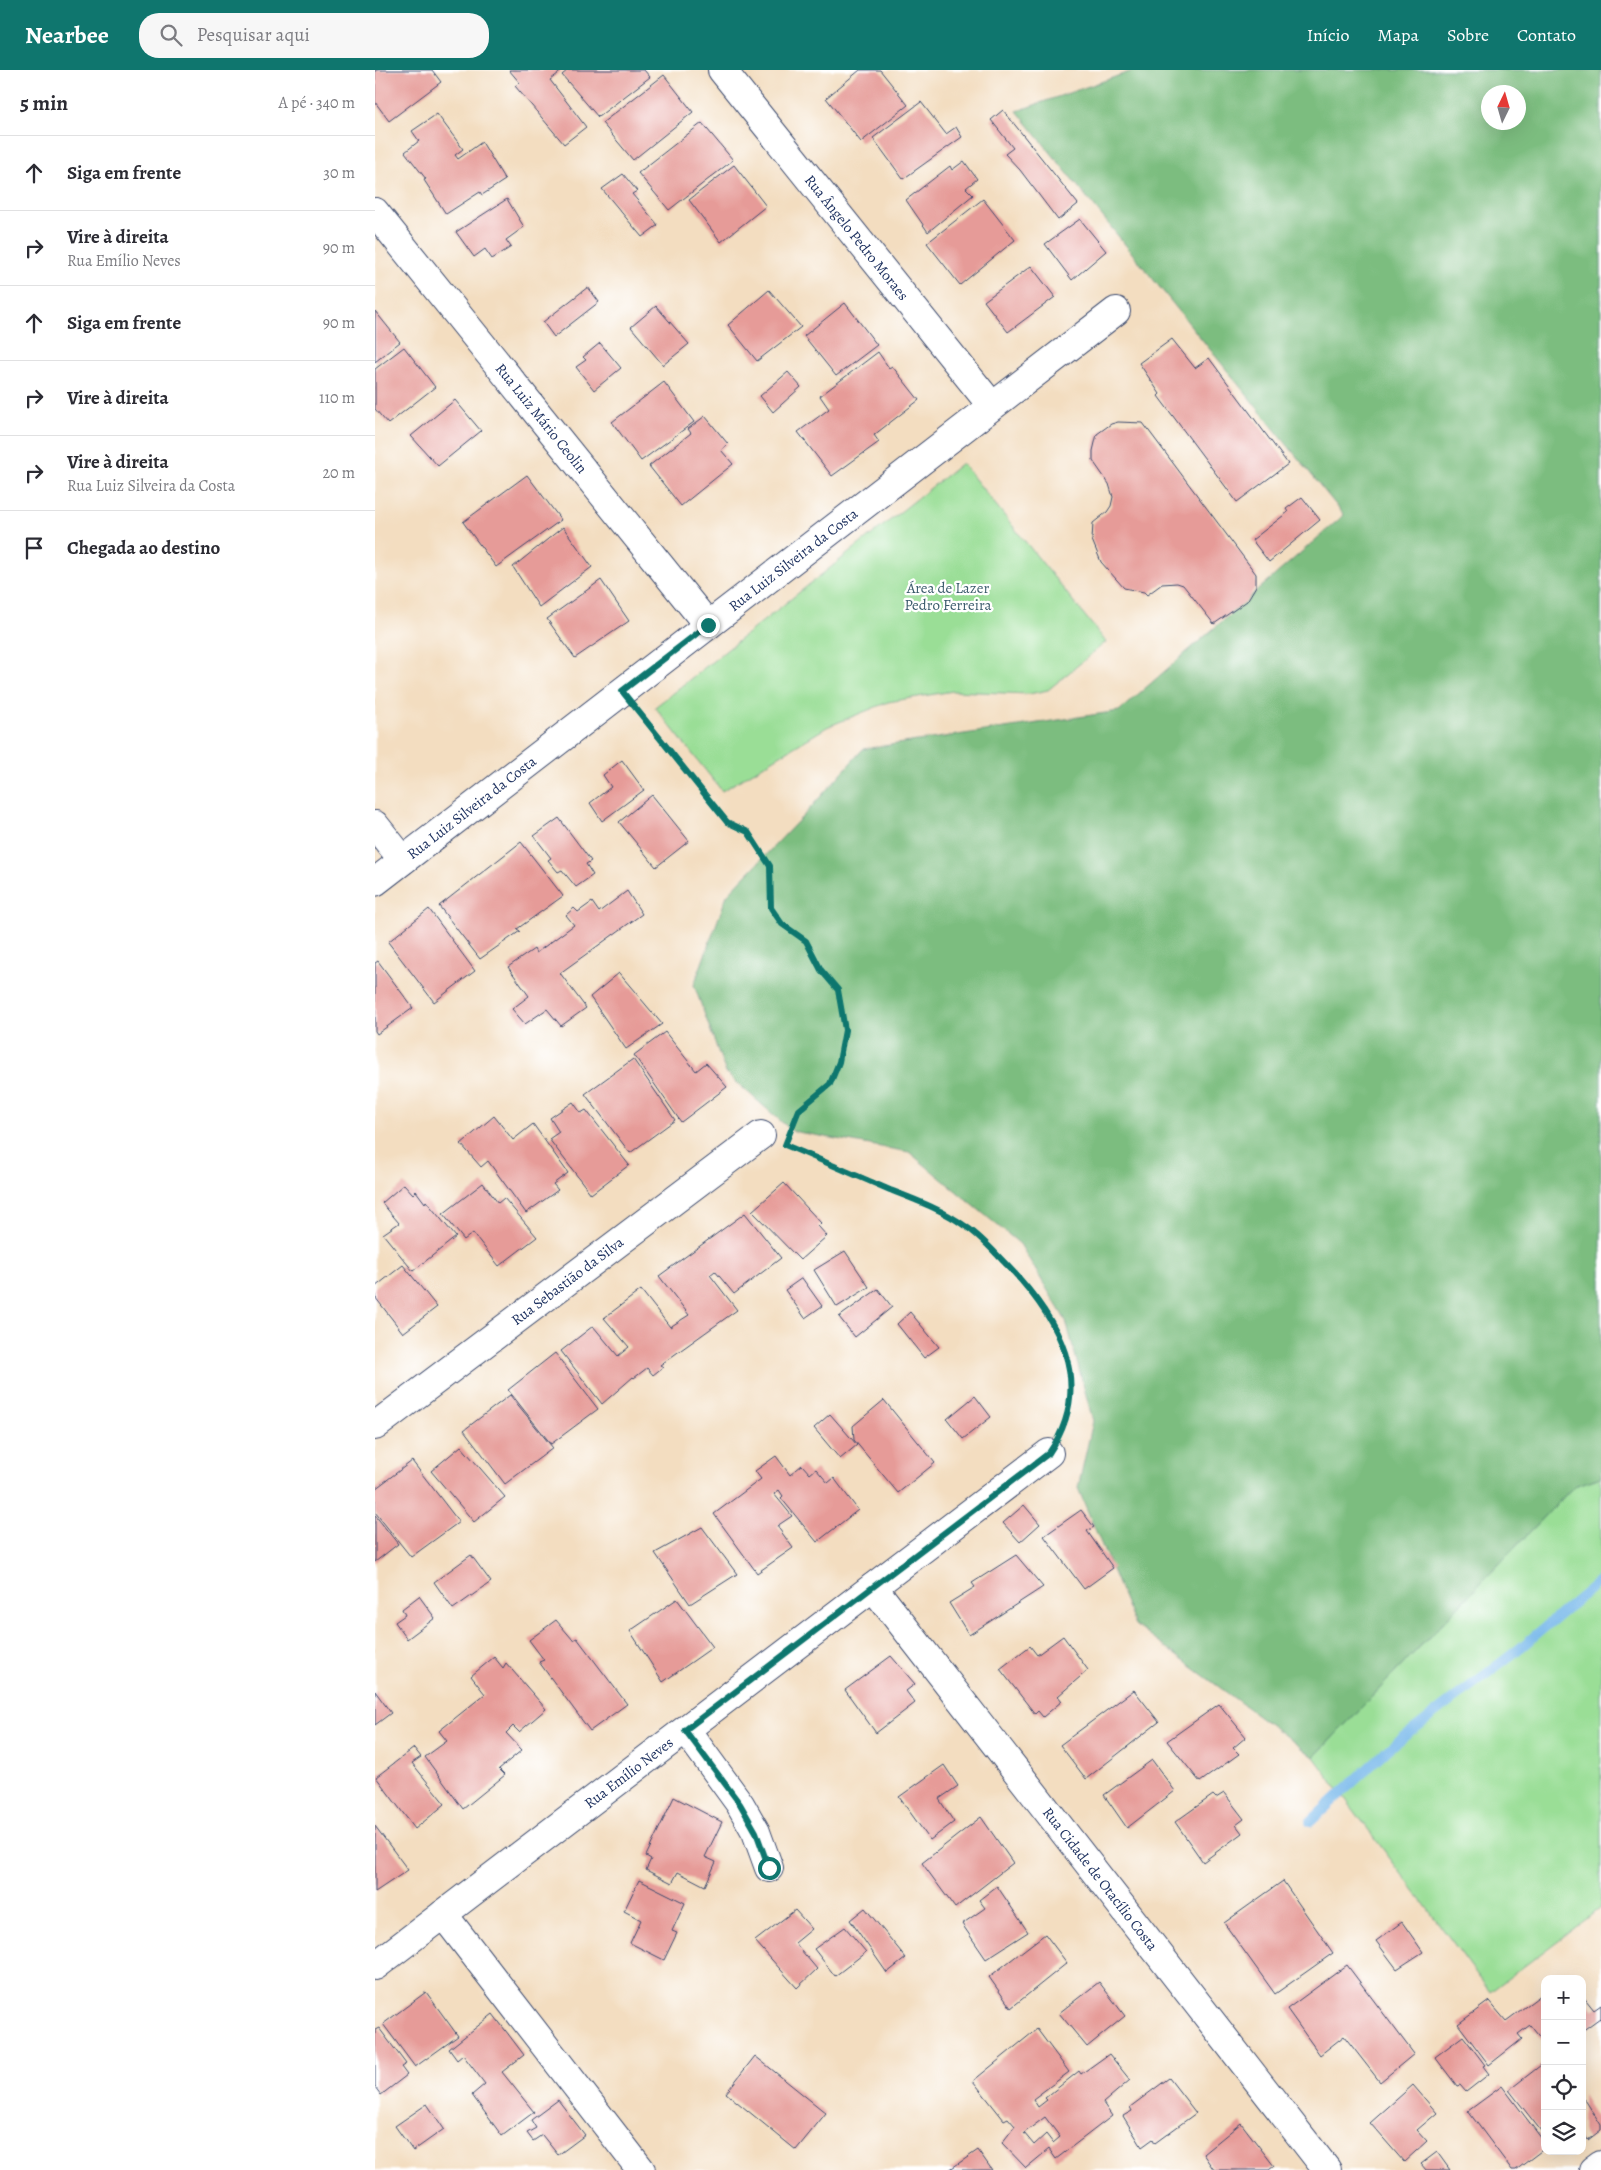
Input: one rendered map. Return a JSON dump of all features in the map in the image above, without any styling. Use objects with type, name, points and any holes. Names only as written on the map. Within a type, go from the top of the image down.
[{"type":"street","name":"Rua Ângelo Pedro Moraes","points":[[722,70],[992,406]]},
{"type":"street","name":"Rua Luiz Mário Ceolin","points":[[375,212],[708,625]]},
{"type":"street","name":"Rua Luiz Silveira da Costa","points":[[375,882],[1116,310]]},
{"type":"street","points":[[375,825],[403,860]]},
{"type":"street","name":"Rua Sebastião da Silva","points":[[375,1426],[773,1140]]},
{"type":"street","name":"Rua Emílio Neves","points":[[375,1966],[1049,1453]]},
{"type":"street","name":"Rua Cidade de Otacílio Costa","points":[[873,1587],[1327,2170]]},
{"type":"street","points":[[685,1730],[740,1804],[756,1832],[769,1868]]},
{"type":"street","points":[[443,1914],[641,2170]]},
{"type":"street","points":[[1593,2170],[1601,2164]]},
{"type":"path","points":[[622,691],[727,822],[748,832],[770,866],[771,908],[782,924],[806,941],[821,970],[838,990],[845,1030],[839,1062],[830,1084],[799,1110],[773,1140],[944,1214],[966,1226],[1024,1283],[1048,1315],[1061,1339],[1069,1371],[1070,1409],[1062,1434],[1049,1453]]},
{"type":"green space","points":[[1135,70],[1601,70],[1601,1477],[1574,1486],[1314,1757],[1135,1625],[1078,1488],[1093,1421],[1066,1321],[1020,1244],[909,1152],[792,1131],[726,1073],[694,985],[727,895],[805,814],[863,749],[1119,711],[1344,515],[1017,111]]},
{"type":"green space","name":"Área de Lazer Pedro Ferreira","points":[[962,463],[1106,642],[1048,690],[1029,694],[953,691],[888,702],[827,727],[722,791],[655,707]]},
{"type":"green space","points":[[1601,1477],[1601,1908],[1490,1992],[1314,1757],[1574,1486]]},
{"type":"building","points":[[375,70],[432,70],[441,82],[389,121],[375,102]]},
{"type":"building","points":[[509,70],[563,70],[550,80],[586,127],[564,144],[515,86],[520,83]]},
{"type":"building","points":[[568,70],[644,70],[650,77],[598,117],[562,75]]},
{"type":"building","points":[[860,70],[880,70],[908,105],[861,142],[826,98]]},
{"type":"building","points":[[664,75],[693,112],[633,160],[602,123]]},
{"type":"building","points":[[921,102],[946,134],[956,127],[962,137],[903,179],[873,138]]},
{"type":"building","points":[[1003,110],[1078,204],[1058,220],[1020,170],[1005,154],[1013,148],[991,120]]},
{"type":"building","points":[[437,114],[463,149],[455,155],[458,159],[482,142],[505,180],[482,195],[480,192],[446,214],[424,180],[426,179],[405,152],[419,141],[412,131]]},
{"type":"building","points":[[702,123],[733,160],[669,210],[638,173]]},
{"type":"building","points":[[964,161],[977,179],[966,188],[973,195],[928,232],[906,200],[950,166],[952,170]]},
{"type":"building","points":[[734,165],[766,206],[721,242],[689,200]]},
{"type":"building","points":[[623,174],[637,191],[632,194],[658,225],[642,237],[602,189]]},
{"type":"building","points":[[507,199],[524,227],[506,240],[511,247],[492,259],[485,249],[474,257],[456,232]]},
{"type":"building","points":[[983,199],[1015,240],[960,285],[927,243]]},
{"type":"building","points":[[1080,219],[1106,251],[1072,280],[1045,244]]},
{"type":"building","points":[[1031,266],[1055,297],[1008,332],[984,301]]},
{"type":"building","points":[[588,287],[599,302],[554,337],[543,322]]},
{"type":"building","points":[[769,290],[801,327],[757,361],[728,325]]},
{"type":"building","points":[[845,303],[877,345],[836,376],[804,336]]},
{"type":"building","points":[[656,306],[689,344],[663,365],[631,327]]},
{"type":"building","points":[[375,311],[400,342],[375,362]]},
{"type":"building","points":[[1172,339],[1195,368],[1209,358],[1288,464],[1237,502],[1158,396],[1160,394],[1139,363]]},
{"type":"building","points":[[600,343],[621,368],[594,390],[576,367],[586,360],[583,357]]},
{"type":"building","points":[[404,347],[435,387],[388,424],[375,409],[375,369]]},
{"type":"building","points":[[878,352],[889,368],[892,366],[919,400],[874,435],[879,442],[832,476],[798,432],[829,409],[820,396]]},
{"type":"building","points":[[788,372],[801,387],[773,412],[760,396]]},
{"type":"building","points":[[664,382],[694,422],[641,461],[612,422]]},
{"type":"building","points":[[455,400],[481,431],[438,466],[411,436]]},
{"type":"building","points":[[705,416],[728,444],[721,450],[733,464],[681,506],[649,466],[691,433],[688,429]]},
{"type":"building","points":[[1118,422],[1143,423],[1256,574],[1256,586],[1247,601],[1214,624],[1183,585],[1177,583],[1162,584],[1147,595],[1144,592],[1124,588],[1101,562],[1092,540],[1093,523],[1107,512],[1113,497],[1109,484],[1093,461],[1093,451],[1097,434],[1111,424]]},
{"type":"building","points":[[527,475],[561,520],[496,567],[463,522]]},
{"type":"building","points":[[1302,497],[1320,520],[1269,562],[1252,540],[1288,512],[1286,509]]},
{"type":"building","points":[[563,527],[592,567],[539,607],[513,567]]},
{"type":"building","points":[[601,580],[629,621],[575,658],[547,619]]},
{"type":"building","points":[[622,760],[644,790],[602,821],[590,803],[611,787],[603,775]]},
{"type":"building","points":[[652,795],[689,841],[656,867],[619,822]]},
{"type":"building","points":[[559,818],[591,861],[586,864],[593,875],[576,887],[562,870],[558,872],[548,860],[551,858],[534,836]]},
{"type":"building","points":[[521,842],[563,896],[517,929],[520,931],[480,959],[439,906]]},
{"type":"building","points":[[627,891],[642,914],[560,973],[586,1008],[561,1026],[547,1009],[525,1024],[512,1009],[529,996],[508,967],[534,949],[536,953],[574,925],[566,915],[574,908],[578,912],[592,902],[599,912]]},
{"type":"building","points":[[429,909],[475,971],[434,1002],[388,942]]},
{"type":"building","points":[[378,961],[413,1008],[377,1034],[375,1031],[375,963]]},
{"type":"building","points":[[619,973],[662,1024],[626,1049],[590,997]]},
{"type":"building","points":[[665,1032],[696,1071],[706,1063],[727,1087],[681,1122],[634,1055]]},
{"type":"building","points":[[633,1059],[675,1120],[630,1153],[585,1094]]},
{"type":"building","points":[[573,1102],[581,1113],[586,1110],[629,1165],[591,1194],[549,1139],[559,1132],[550,1118]]},
{"type":"building","points":[[494,1116],[513,1140],[533,1124],[568,1173],[553,1184],[558,1190],[526,1213],[488,1161],[481,1167],[461,1144]]},
{"type":"building","points":[[483,1183],[498,1203],[504,1198],[537,1237],[499,1266],[473,1233],[464,1240],[443,1214]]},
{"type":"building","points":[[784,1183],[821,1223],[818,1226],[827,1236],[800,1260],[752,1211]]},
{"type":"building","points":[[404,1184],[413,1194],[416,1191],[425,1203],[426,1201],[456,1237],[413,1271],[383,1234],[399,1223],[382,1203]]},
{"type":"building","points":[[745,1213],[781,1258],[734,1294],[715,1271],[710,1275],[737,1310],[660,1365],[663,1367],[653,1375],[647,1368],[633,1377],[602,1404],[561,1351],[593,1326],[618,1356],[629,1347],[604,1318],[641,1290],[670,1327],[689,1315],[659,1276]]},
{"type":"building","points":[[845,1251],[869,1287],[837,1307],[814,1270]]},
{"type":"building","points":[[403,1265],[437,1307],[403,1333],[375,1297],[375,1287]]},
{"type":"building","points":[[802,1278],[822,1306],[805,1318],[785,1290]]},
{"type":"building","points":[[878,1289],[892,1307],[855,1337],[839,1317]]},
{"type":"building","points":[[910,1312],[939,1347],[924,1358],[897,1324]]},
{"type":"building","points":[[555,1353],[598,1409],[551,1444],[508,1390]]},
{"type":"building","points":[[510,1395],[553,1448],[505,1484],[464,1430]]},
{"type":"building","points":[[975,1396],[991,1417],[963,1439],[947,1419]]},
{"type":"building","points":[[884,1400],[935,1463],[898,1493],[854,1440],[853,1426]]},
{"type":"building","points":[[830,1414],[857,1445],[840,1459],[814,1428]]},
{"type":"building","points":[[461,1446],[505,1497],[474,1522],[431,1471]]},
{"type":"building","points":[[776,1456],[790,1475],[802,1465],[810,1474],[816,1469],[828,1483],[834,1478],[858,1510],[817,1542],[781,1498],[783,1496],[779,1490],[774,1494],[792,1516],[777,1526],[793,1548],[757,1573],[714,1514],[761,1479],[755,1471]]},
{"type":"building","points":[[412,1461],[459,1522],[411,1557],[375,1512],[375,1489]]},
{"type":"building","points":[[1024,1505],[1040,1524],[1020,1542],[1003,1523]]},
{"type":"building","points":[[1081,1510],[1094,1527],[1087,1531],[1113,1568],[1084,1589],[1044,1536]]},
{"type":"building","points":[[375,1515],[398,1544],[375,1562]]},
{"type":"building","points":[[702,1527],[737,1574],[690,1604],[655,1553]]},
{"type":"building","points":[[471,1555],[491,1582],[453,1609],[434,1582]]},
{"type":"building","points":[[1016,1555],[1043,1587],[969,1635],[949,1603],[975,1587],[972,1583]]},
{"type":"building","points":[[419,1596],[435,1618],[407,1639],[395,1622],[405,1615],[402,1609]]},
{"type":"building","points":[[677,1599],[713,1647],[663,1682],[630,1631]]},
{"type":"building","points":[[556,1620],[573,1640],[577,1638],[627,1704],[590,1731],[539,1662],[544,1660],[529,1640]]},
{"type":"building","points":[[1063,1636],[1088,1670],[1058,1696],[1062,1701],[1043,1717],[1038,1711],[1035,1714],[1000,1669],[1030,1646],[1037,1655]]},
{"type":"building","points":[[891,1656],[915,1684],[906,1691],[915,1703],[876,1733],[845,1690]]},
{"type":"building","points":[[494,1657],[503,1668],[506,1663],[546,1709],[519,1732],[513,1726],[506,1733],[522,1750],[499,1769],[505,1775],[463,1809],[425,1757],[447,1741],[439,1731],[485,1694],[471,1676]]},
{"type":"building","points":[[1134,1690],[1159,1722],[1086,1779],[1060,1745]]},
{"type":"building","points":[[375,1691],[391,1713],[375,1725]]},
{"type":"building","points":[[1219,1704],[1246,1737],[1233,1748],[1239,1754],[1200,1782],[1167,1741]]},
{"type":"building","points":[[414,1748],[421,1757],[412,1763],[445,1804],[415,1829],[376,1777]]},
{"type":"building","points":[[1152,1760],[1175,1791],[1127,1828],[1104,1795]]},
{"type":"building","points":[[944,1765],[958,1786],[939,1799],[954,1822],[930,1840],[899,1797]]},
{"type":"building","points":[[1224,1793],[1244,1819],[1236,1825],[1242,1833],[1203,1862],[1175,1822],[1213,1795],[1216,1798]]},
{"type":"building","points":[[674,1797],[722,1822],[705,1857],[716,1862],[705,1886],[678,1872],[672,1883],[646,1870],[651,1859],[646,1856]]},
{"type":"building","points":[[981,1817],[1013,1863],[955,1908],[922,1863]]},
{"type":"building","points":[[375,1826],[408,1870],[375,1892]]},
{"type":"building","points":[[639,1880],[685,1903],[672,1931],[677,1933],[664,1960],[630,1943],[641,1920],[624,1911]]},
{"type":"building","points":[[1283,1881],[1333,1953],[1275,1994],[1224,1923]]},
{"type":"building","points":[[997,1886],[1028,1932],[986,1959],[962,1924],[985,1908],[979,1900]]},
{"type":"building","points":[[865,1908],[906,1958],[887,1973],[850,1920]]},
{"type":"building","points":[[795,1910],[812,1929],[795,1943],[817,1969],[797,1988],[755,1941]]},
{"type":"building","points":[[1402,1922],[1423,1952],[1397,1969],[1376,1941]]},
{"type":"building","points":[[845,1927],[866,1952],[835,1976],[814,1949]]},
{"type":"building","points":[[1045,1934],[1067,1963],[1011,2008],[989,1977]]},
{"type":"building","points":[[1347,1965],[1414,2054],[1380,2082],[1344,2036],[1320,2055],[1287,2009]]},
{"type":"building","points":[[1099,1982],[1125,2016],[1087,2047],[1059,2013]]},
{"type":"building","points":[[426,1992],[458,2036],[415,2067],[383,2024]]},
{"type":"building","points":[[1541,1995],[1541,2039],[1530,2025],[1518,2034],[1522,2039],[1489,2065],[1458,2024],[1489,2001],[1506,2021]]},
{"type":"building","points":[[1586,2000],[1594,2010],[1601,2005],[1601,2020],[1600,2018],[1586,2028]]},
{"type":"building","points":[[493,2014],[524,2055],[502,2072],[534,2112],[502,2136],[472,2095],[485,2084],[463,2055],[457,2060],[449,2049]]},
{"type":"building","points":[[379,2028],[406,2064],[401,2067],[407,2075],[381,2095],[375,2087],[375,2030]]},
{"type":"building","points":[[1037,2029],[1069,2072],[1033,2099],[1038,2107],[1047,2100],[1045,2098],[1079,2071],[1081,2074],[1109,2054],[1130,2080],[1103,2103],[1112,2116],[1056,2159],[1049,2149],[1026,2168],[1002,2143],[1015,2126],[1008,2118],[1004,2120],[973,2081]],"holes":[[[1045,2117],[1060,2137],[1053,2143],[1046,2134],[1034,2145],[1024,2133]]]},
{"type":"building","points":[[1463,2036],[1485,2065],[1483,2066],[1489,2074],[1466,2092],[1460,2085],[1457,2086],[1435,2057]]},
{"type":"building","points":[[755,2056],[826,2113],[796,2150],[726,2093]]},
{"type":"building","points":[[1541,2065],[1541,2131],[1509,2090]]},
{"type":"building","points":[[1169,2078],[1196,2113],[1155,2143],[1153,2139],[1142,2147],[1123,2116],[1132,2111],[1130,2107]]},
{"type":"building","points":[[1413,2085],[1437,2113],[1417,2130],[1427,2141],[1404,2162],[1370,2123]]},
{"type":"building","points":[[1502,2086],[1541,2138],[1541,2151],[1516,2170],[1512,2170],[1468,2111]]},
{"type":"building","points":[[558,2100],[585,2135],[558,2155],[542,2135],[533,2141],[527,2133],[536,2128],[531,2120]]},
{"type":"building","points":[[1586,2101],[1601,2125],[1601,2130],[1588,2140],[1586,2137]]},
{"type":"building","points":[[427,2104],[444,2129],[413,2151],[395,2126]]},
{"type":"building","points":[[1241,2123],[1274,2166],[1269,2170],[1214,2170],[1203,2154]]},
{"type":"building","points":[[978,2150],[992,2170],[949,2170]]},
{"type":"building","points":[[1437,2152],[1450,2170],[1426,2170],[1421,2164]]},
{"type":"waterway","points":[[1310,1822],[1392,1746],[1519,1649],[1601,1580]]},
{"type":"route","points":[[708,625],[622,691],[727,822],[748,832],[770,866],[771,908],[782,924],[806,941],[821,970],[838,990],[845,1030],[839,1062],[830,1084],[799,1110],[785,1145],[937,1209],[966,1226],[1024,1283],[1048,1315],[1061,1339],[1069,1371],[1070,1409],[1062,1434],[1049,1453],[685,1730],[740,1804],[756,1832],[769,1868]]}]
